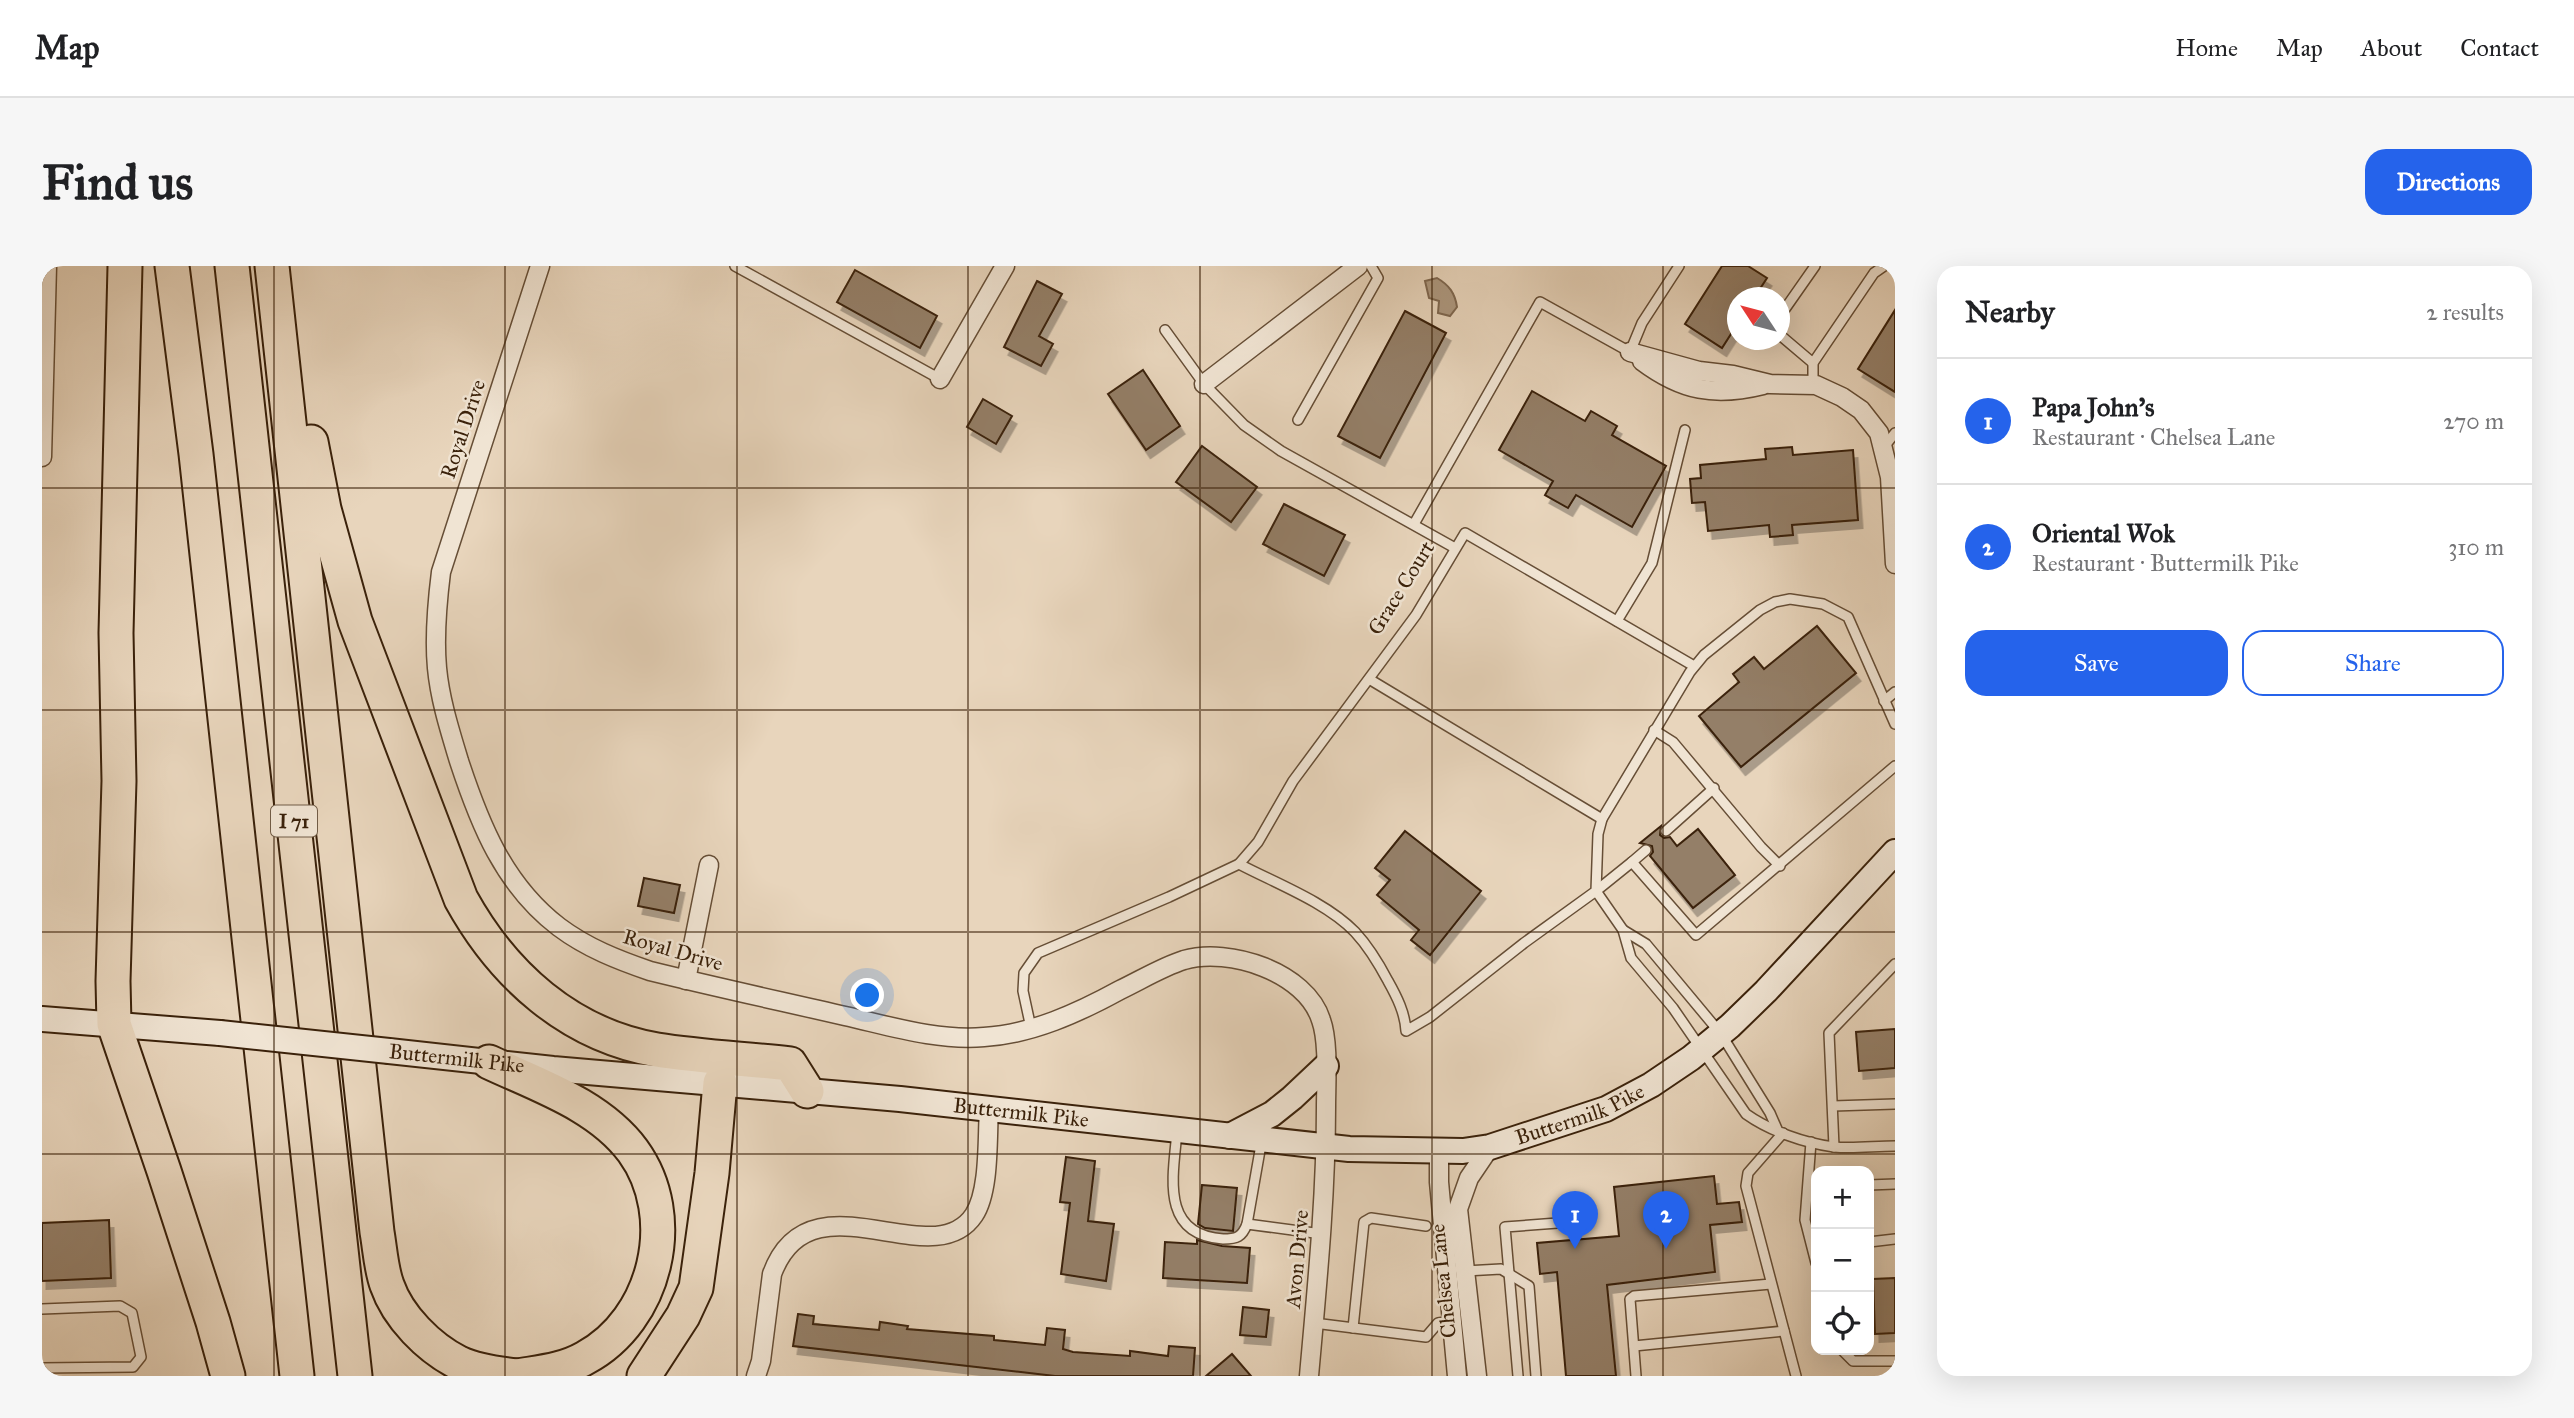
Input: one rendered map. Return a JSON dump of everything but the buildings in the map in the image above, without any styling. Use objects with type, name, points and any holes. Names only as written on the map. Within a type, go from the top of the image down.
[{"type":"highway","points":[[125,266],[116,633],[119,781],[114,1024],[213,1322],[228,1376]]},
{"type":"highway","points":[[172,266],[197,464],[297,1376]]},
{"type":"highway","name":"I 71","points":[[232,266],[355,1376]]},
{"type":"highway","points":[[272,266],[377,1232],[386,1282],[392,1298],[408,1321],[436,1348],[460,1364],[517,1376],[563,1368],[575,1363],[604,1345],[619,1331],[643,1297],[652,1276],[658,1250],[656,1203],[634,1152],[600,1119],[569,1100],[489,1062]]},
{"type":"highway","points":[[290,266],[312,443],[324,509],[355,621],[461,899],[478,930],[518,977],[552,1007],[603,1035],[656,1049],[790,1064],[807,1091]]},
{"type":"highway","points":[[644,1376],[683,1316],[696,1288],[712,1173],[720,1083]]},
{"type":"main road","name":"Buttermilk Pike","points":[[42,1019],[220,1033],[489,1062],[989,1109],[1230,1136],[1264,1128],[1326,1147],[1390,1152],[1439,1152],[1490,1147],[1606,1109],[1651,1085],[1721,1034],[1766,991],[1895,852]]},
{"type":"main road","points":[[1264,1128],[1326,1066]]},
{"type":"street","points":[[42,457],[47,266]]},
{"type":"street","name":"Royal Drive","points":[[540,266],[441,572],[436,640],[442,699],[473,805],[493,850],[526,897],[558,927],[582,943],[650,971],[932,1035],[982,1038],[1031,1028],[1055,1021],[1185,960],[1215,956],[1247,961],[1291,982],[1310,1000],[1321,1020],[1326,1066],[1326,1147]]},
{"type":"street","points":[[940,379],[1005,266]]},
{"type":"street","points":[[1204,384],[1358,266]]},
{"type":"street","points":[[1630,352],[1675,366],[1770,384],[1813,385],[1842,397],[1861,410],[1879,433],[1891,477],[1895,564]]},
{"type":"street","points":[[686,979],[709,865]]},
{"type":"street","points":[[756,1376],[761,1361],[772,1274],[790,1243],[815,1229],[848,1226],[933,1237],[957,1231],[974,1216],[982,1196],[989,1109]]},
{"type":"street","name":"Avon Drive","points":[[1309,1376],[1322,1234],[1326,1147]]},
{"type":"street","name":"Chelsea Lane","points":[[1477,1376],[1458,1209],[1469,1178],[1490,1147]]},
{"type":"street","name":"Chelsea Lane","points":[[1439,1152],[1439,1182],[1457,1376]]},
{"type":"lane","points":[[735,266],[940,379]]},
{"type":"lane","points":[[1298,420],[1378,278],[1371,266]]},
{"type":"lane","points":[[1414,524],[1541,302],[1630,352],[1642,323],[1679,266]]},
{"type":"lane","points":[[1790,302],[1815,266]]},
{"type":"lane","points":[[1813,385],[1813,363],[1874,273],[1884,266]]},
{"type":"lane","name":"Grace Court","points":[[1165,330],[1204,384],[1244,425],[1281,451],[1455,548],[1416,615],[1293,781],[1258,842],[1239,864]]},
{"type":"lane","points":[[1790,343],[1813,363]]},
{"type":"lane","points":[[1618,621],[1652,563],[1685,430]]},
{"type":"lane","points":[[1883,449],[1895,433]]},
{"type":"lane","points":[[1455,548],[1465,533],[1694,666]]},
{"type":"lane","points":[[1895,724],[1848,617],[1823,604],[1790,599],[1775,601],[1759,610],[1704,655],[1694,666],[1654,730],[1602,819],[1598,834],[1596,891],[1623,930],[1631,958],[1673,1008],[1746,1114],[1761,1125],[1834,1147],[1895,1146]]},
{"type":"lane","points":[[1369,679],[1602,819]]},
{"type":"lane","points":[[1884,701],[1895,692]]},
{"type":"lane","points":[[1654,730],[1673,742],[1780,866]]},
{"type":"lane","points":[[1632,862],[1696,935],[1895,766]]},
{"type":"lane","points":[[1666,831],[1714,788]]},
{"type":"lane","points":[[1031,1028],[1023,991],[1024,973],[1038,953],[1239,864],[1320,906],[1354,931],[1392,988],[1405,1017],[1406,1031],[1430,1017],[1646,850]]},
{"type":"lane","points":[[1623,930],[1646,944],[1721,1034],[1780,1131]]},
{"type":"lane","points":[[1834,1147],[1829,1033],[1895,964]]},
{"type":"lane","points":[[1833,1106],[1895,1104]]},
{"type":"lane","points":[[1177,1130],[1173,1196],[1182,1219],[1196,1233],[1208,1238],[1235,1239],[1243,1234],[1247,1224],[1264,1128]]},
{"type":"lane","points":[[1780,1131],[1748,1173],[1746,1186],[1797,1376]]},
{"type":"lane","points":[[1811,1142],[1812,1166]]},
{"type":"lane","points":[[1874,1185],[1895,1184]]},
{"type":"lane","points":[[1811,1193],[1805,1220],[1811,1237]]},
{"type":"lane","points":[[1353,1328],[1364,1222],[1371,1218],[1426,1226]]},
{"type":"lane","points":[[1518,1376],[1506,1227],[1570,1222]]},
{"type":"lane","points":[[1247,1224],[1322,1234]]},
{"type":"lane","points":[[1874,1241],[1895,1239]]},
{"type":"lane","points":[[1465,1271],[1501,1269],[1508,1276],[1529,1286],[1536,1376]]},
{"type":"lane","points":[[1636,1376],[1630,1298],[1771,1284]]},
{"type":"lane","points":[[42,1309],[120,1306],[132,1313],[141,1357],[133,1367],[42,1368]]},
{"type":"lane","points":[[1314,1323],[1426,1337],[1437,1322],[1452,1321]]},
{"type":"lane","points":[[1633,1346],[1784,1331]]},
{"type":"lane","points":[[1847,1355],[1853,1361],[1895,1361]]},
{"type":"shaded area","points":[[1437,278],[1448,287],[1455,298],[1457,307],[1450,316],[1438,313],[1439,301],[1429,298],[1425,281]]},
{"type":"place","name":"Papa John's","points":[[1575,1249]]},
{"type":"place","name":"Oriental Wok","points":[[1666,1249]]}]
